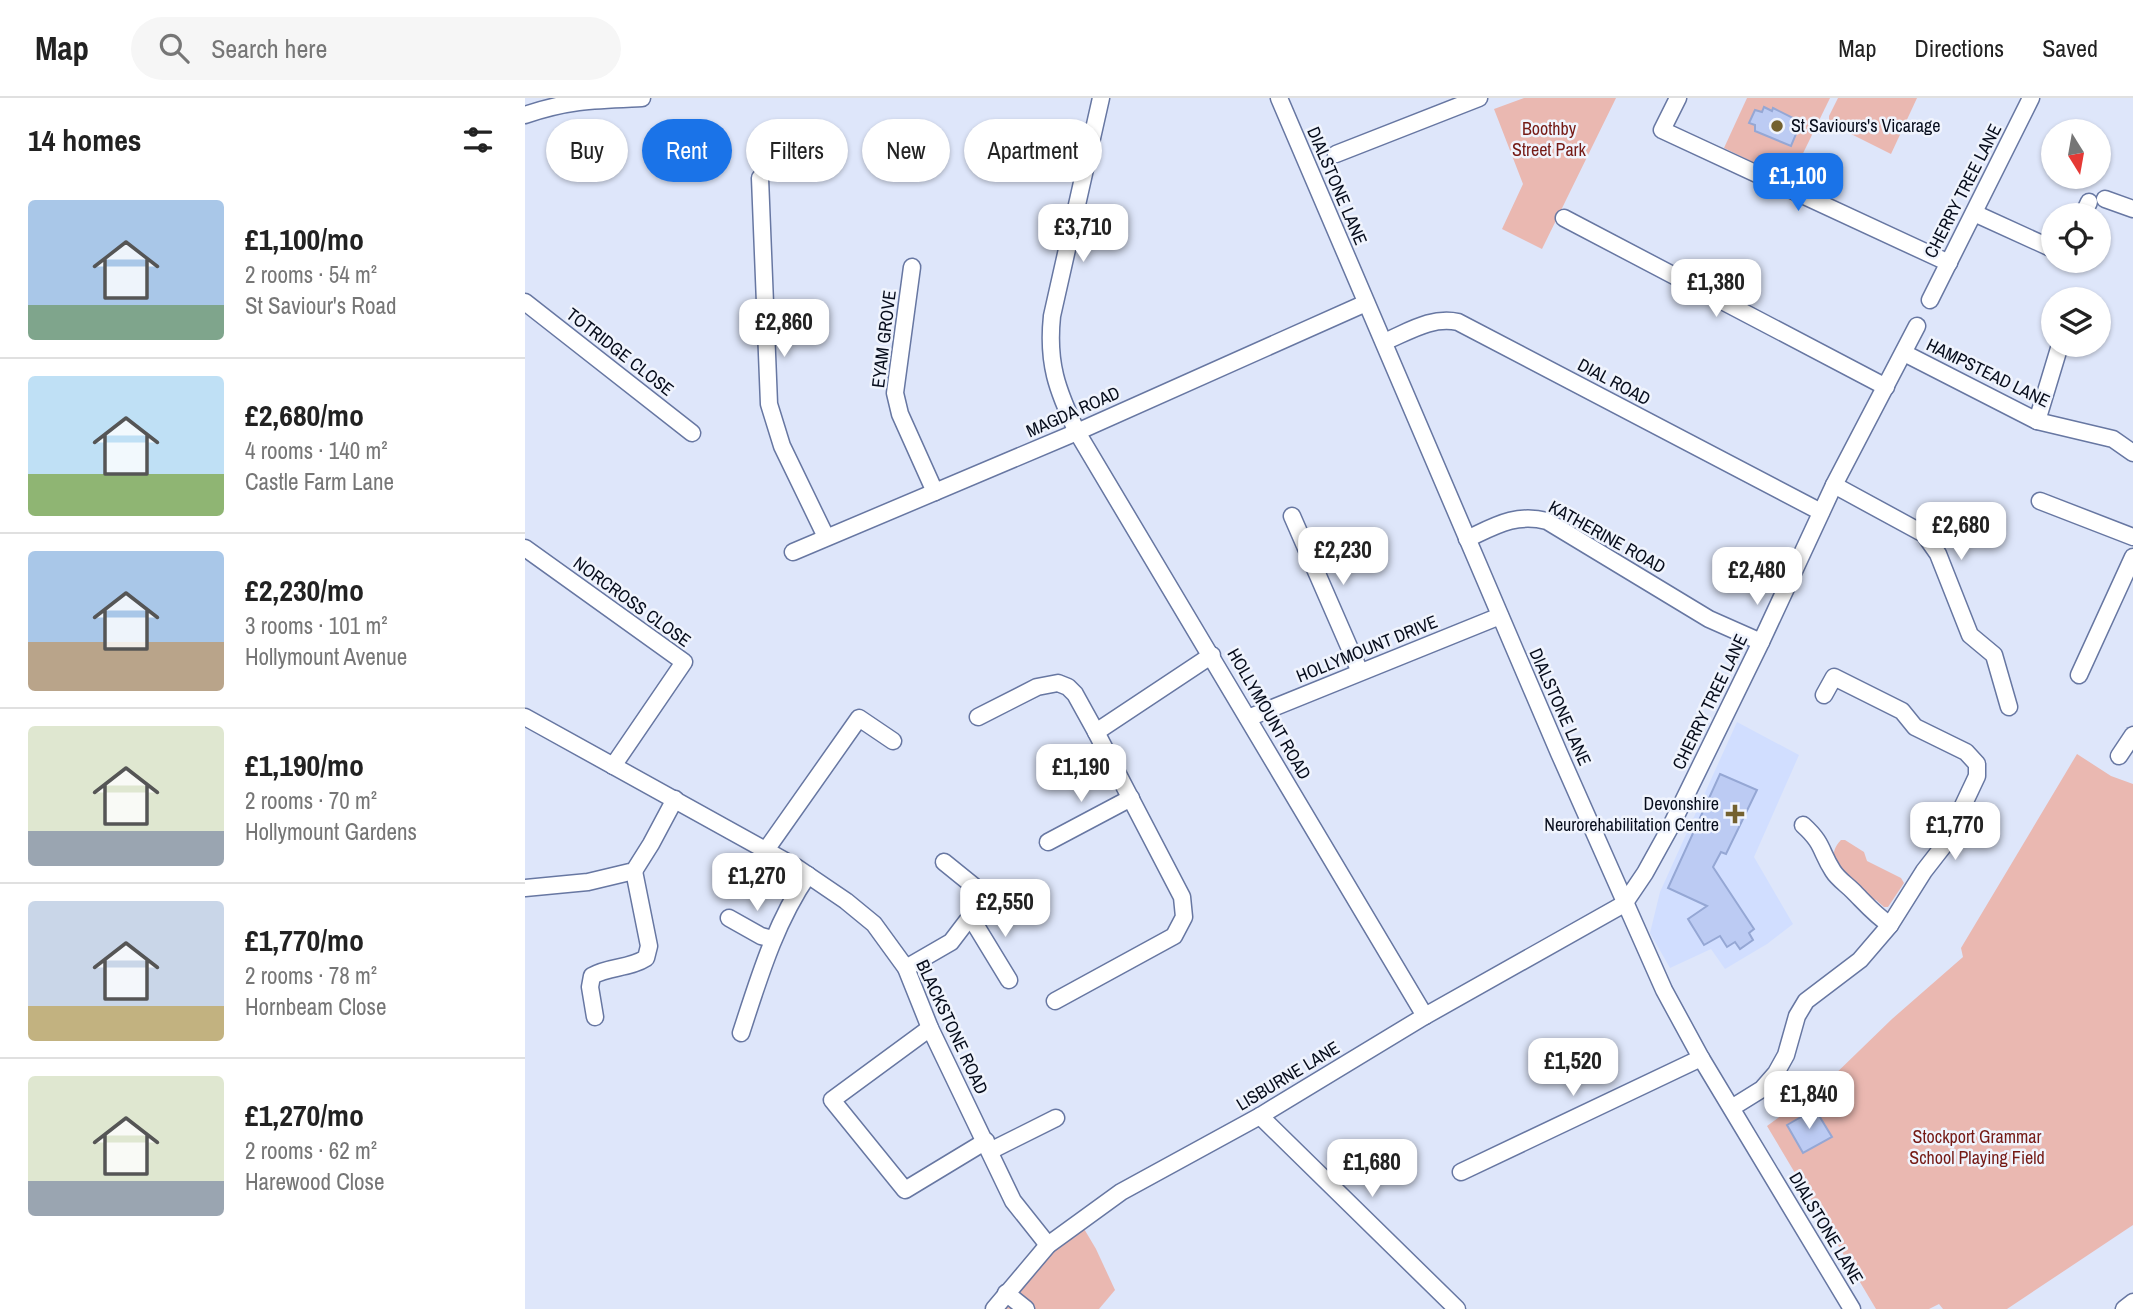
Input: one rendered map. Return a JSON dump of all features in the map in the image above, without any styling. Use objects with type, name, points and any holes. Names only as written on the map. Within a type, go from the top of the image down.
[{"type":"street","points":[[525,115],[577,100],[642,98]]},
{"type":"street","name":"HOLLYMOUNT ROAD","points":[[1101,98],[1052,316],[1049,344],[1063,402],[1077,432],[1425,1016]]},
{"type":"street","name":"DIALSTONE LANE","points":[[1279,98],[1624,904],[1664,990],[1701,1058],[1733,1107],[1852,1309]]},
{"type":"street","points":[[1336,154],[1479,98]]},
{"type":"street","points":[[1678,98],[1662,130],[1949,263]]},
{"type":"street","name":"CHERRY TREE LANE","points":[[1930,300],[2031,98]]},
{"type":"street","points":[[760,182],[769,404],[782,446],[826,537]]},
{"type":"street","points":[[2111,207],[2133,209]]},
{"type":"street","points":[[1974,213],[2041,244]]},
{"type":"street","points":[[1564,218],[1886,387]]},
{"type":"street","name":"EYAM GROVE","points":[[912,267],[895,393],[900,414],[935,492]]},
{"type":"street","name":"TOTRIDGE CLOSE","points":[[525,302],[692,433]]},
{"type":"street","name":"MAGDA ROAD","points":[[793,552],[1077,432],[1366,303]]},
{"type":"street","name":"DIAL ROAD","points":[[1384,342],[1434,321],[1445,319],[1458,322],[1821,512]]},
{"type":"street","name":"CHERRY TREE LANE","points":[[1624,904],[1671,826],[1834,485],[1917,326]]},
{"type":"street","name":"HAMPSTEAD LANE","points":[[1904,353],[2037,421],[2113,439],[2133,453]]},
{"type":"street","points":[[2037,421],[2056,357]]},
{"type":"street","points":[[1834,485],[1924,534],[1938,554],[1970,635],[1994,655],[2009,707]]},
{"type":"street","points":[[2040,501],[2133,537]]},
{"type":"street","points":[[1292,516],[1360,672]]},
{"type":"street","name":"KATHERINE ROAD","points":[[1467,539],[1518,518],[1532,517],[1548,522],[1709,619],[1761,642]]},
{"type":"street","name":"NORCROSS CLOSE","points":[[525,548],[684,662],[613,766]]},
{"type":"street","points":[[2078,676],[2133,557]]},
{"type":"street","name":"HOLLYMOUNT DRIVE","points":[[1248,718],[1500,616]]},
{"type":"street","points":[[1096,732],[1212,656]]},
{"type":"street","points":[[1733,1107],[1762,1089],[1776,1073],[1786,1055],[1797,1016],[1805,1001],[1860,960],[1890,925],[1945,844],[1977,776],[1977,764],[1966,752],[1915,727],[1902,712],[1834,677],[1824,695]]},
{"type":"street","points":[[978,717],[1037,687],[1058,683],[1075,694],[1182,897],[1184,917],[1174,936],[1077,995],[1055,1001]]},
{"type":"street","name":"BLACKSTONE ROAD","points":[[525,717],[808,875],[846,901],[874,925],[906,968],[930,1027],[1013,1201],[1048,1245]]},
{"type":"street","points":[[766,850],[859,718],[893,741]]},
{"type":"street","points":[[1048,841],[1131,798]]},
{"type":"street","points":[[525,888],[588,882],[633,871],[652,844],[675,799]]},
{"type":"street","points":[[1803,825],[1815,836],[1839,879],[1890,925]]},
{"type":"street","points":[[906,968],[951,942],[986,896],[944,862]]},
{"type":"street","points":[[595,1017],[590,987],[592,976],[603,970],[635,965],[646,958],[649,946],[633,871]]},
{"type":"street","points":[[741,1032],[772,939],[796,892],[808,875]]},
{"type":"street","name":"LISBURNE LANE","points":[[994,1309],[1048,1245],[1121,1192],[1260,1116],[1425,1016],[1624,904]]},
{"type":"street","points":[[970,916],[1009,980]]},
{"type":"street","points":[[729,918],[761,936],[772,939]]},
{"type":"street","points":[[930,1027],[832,1100],[905,1190],[988,1146],[1056,1118]]},
{"type":"street","points":[[1461,1172],[1701,1058]]},
{"type":"street","points":[[1260,1116],[1457,1309]]},
{"type":"street","points":[[1006,1293],[1026,1309]]},
{"type":"street","points":[[2124,1309],[2133,1302]]},
{"type":"shaded area","name":"Devonshire Neurorehabilitation Centre","points":[[1737,722],[1799,755],[1754,857],[1793,924],[1767,944],[1725,969],[1711,949],[1670,968],[1650,933],[1660,892]]},
{"type":"green space","name":"Boothby Street Park","points":[[1524,98],[1616,98],[1542,249],[1502,229],[1523,184],[1494,109]]},
{"type":"green space","points":[[1747,98],[1830,98],[1790,180],[1724,148]]},
{"type":"green space","points":[[1838,98],[1917,98],[1891,154],[1829,123],[1829,116]]},
{"type":"green space","name":"Stockport Grammar School Playing Field","points":[[2077,754],[2111,776],[2133,784],[2133,1225],[2007,1309],[1943,1309],[1939,1304],[1929,1309],[1876,1309],[1767,1126],[1827,1082],[1892,1019],[1963,957],[1961,948]]},
{"type":"green space","points":[[1841,840],[1864,852],[1867,861],[1901,878],[1904,883],[1888,907],[1868,898],[1837,865],[1835,849]]},
{"type":"green space","points":[[1080,1222],[1115,1290],[1099,1309],[994,1309]]},
{"type":"building","name":"St Saviours's Vicarage","points":[[1764,107],[1772,111],[1773,108],[1801,122],[1791,146],[1755,131],[1755,125],[1749,123],[1755,110],[1762,112]]},
{"type":"building","points":[[1720,774],[1757,790],[1726,854],[1721,852],[1713,867],[1754,929],[1749,933],[1753,940],[1740,949],[1735,942],[1727,947],[1720,936],[1704,945],[1688,919],[1707,906],[1668,888]]},
{"type":"building","points":[[1815,1109],[1832,1137],[1803,1153],[1787,1125]]},
{"type":"place","name":"St Saviours's Vicarage","points":[[1777,126]]},
{"type":"place","name":"Devonshire Neurorehabilitation Centre","points":[[1735,814]]}]
